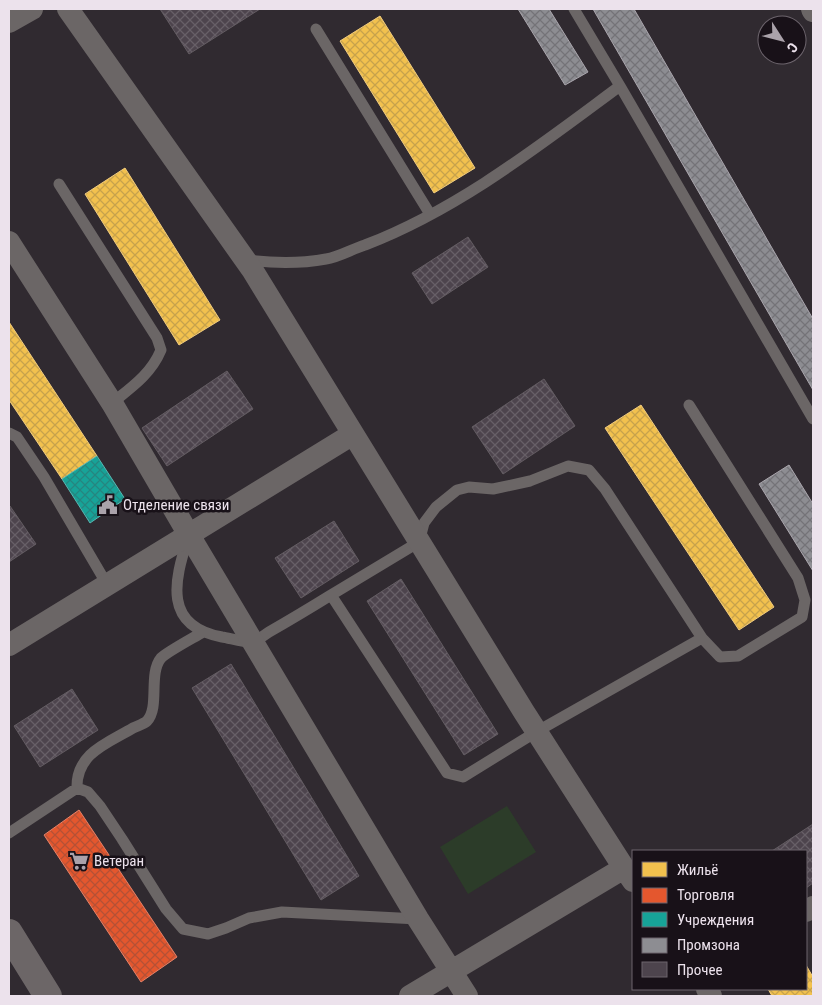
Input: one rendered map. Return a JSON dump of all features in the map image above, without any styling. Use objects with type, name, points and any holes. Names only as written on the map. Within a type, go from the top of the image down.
[{"type":"main road","points":[[9,933],[48,996]]},
{"type":"street","points":[[9,22],[32,9]]},
{"type":"street","points":[[68,9],[246,260],[536,732],[629,874],[410,996]]},
{"type":"street","points":[[9,242],[112,403],[188,536],[418,919],[467,996]]},
{"type":"street","points":[[9,645],[353,434]]},
{"type":"lane","points":[[574,9],[813,419]]},
{"type":"lane","points":[[316,29],[430,214]]},
{"type":"lane","points":[[246,260],[282,263],[327,259],[388,236],[464,195],[525,156],[620,86]]},
{"type":"lane","points":[[59,184],[156,338],[161,350],[157,361],[145,377],[112,403]]},
{"type":"lane","points":[[188,536],[176,579],[179,608],[188,622],[203,632],[252,642],[419,542],[424,523],[436,507],[457,490],[469,487],[493,489],[530,481],[568,466],[589,470],[605,489],[702,638],[720,657],[738,656],[802,617],[805,600],[798,578],[689,405]]},
{"type":"lane","points":[[9,433],[17,437],[44,477],[108,586]]},
{"type":"lane","points":[[331,595],[447,773],[463,777],[536,732],[702,638]]},
{"type":"lane","points":[[77,788],[80,767],[89,754],[147,721],[154,707],[152,695],[156,670],[161,658],[203,632]]},
{"type":"lane","points":[[9,833],[77,788]]},
{"type":"lane","points":[[77,788],[88,792],[100,806],[166,909],[183,929],[208,934],[250,918],[282,912],[418,919]]},
{"type":"green space","points":[[507,806],[536,852],[468,894],[440,847]]},
{"type":"building: Жильё","points":[[380,16],[475,168],[434,193],[340,41]]},
{"type":"building: Жильё","points":[[125,168],[220,320],[179,345],[85,194]]},
{"type":"building: Жильё","points":[[9,322],[97,456],[62,479],[9,400]]},
{"type":"building: Жильё","points":[[641,405],[774,607],[739,630],[605,428]]},
{"type":"building: Жильё","points":[[807,967],[813,977],[813,996],[772,996],[769,990],[807,990]]},
{"type":"building: Торговля","points":[[79,810],[177,957],[141,982],[44,835]]},
{"type":"building: Учреждения","points":[[97,456],[125,499],[90,523],[62,479]]},
{"type":"building: Промзона","points":[[518,9],[549,9],[588,72],[565,85]]},
{"type":"building: Промзона","points":[[593,9],[634,9],[813,319],[813,390]]},
{"type":"building: Промзона","points":[[789,465],[813,504],[813,571],[759,484]]},
{"type":"building: Прочее","points":[[160,9],[260,9],[189,54]]},
{"type":"building: Прочее","points":[[468,237],[488,267],[432,304],[412,273]]},
{"type":"building: Прочее","points":[[227,371],[253,409],[167,466],[142,428]]},
{"type":"building: Прочее","points":[[544,379],[575,426],[503,474],[472,427]]},
{"type":"building: Прочее","points":[[9,506],[36,544],[9,562]]},
{"type":"building: Прочее","points":[[334,521],[359,561],[301,598],[275,558]]},
{"type":"building: Прочее","points":[[401,579],[498,734],[464,755],[367,601]]},
{"type":"building: Прочее","points":[[231,664],[359,876],[321,900],[192,688]]},
{"type":"building: Прочее","points":[[72,689],[98,730],[40,767],[14,726]]},
{"type":"building: Прочее","points":[[813,824],[813,883],[807,887],[807,850],[774,850]]},
{"type":"place","name":"Отделение связи","points":[[108,505]]},
{"type":"place","name":"Ветеран","points":[[79,861]]}]
